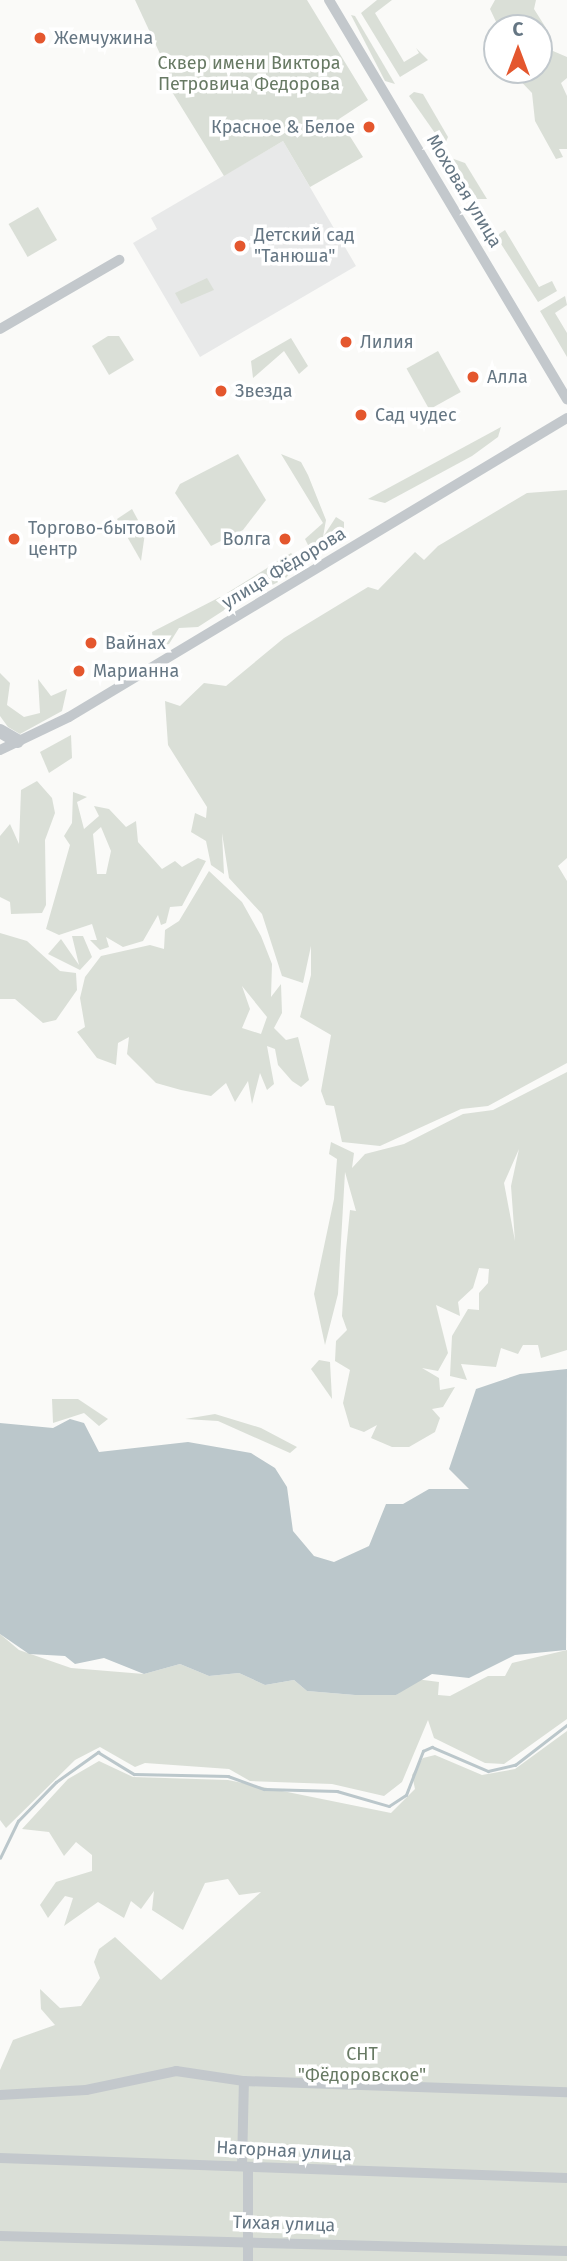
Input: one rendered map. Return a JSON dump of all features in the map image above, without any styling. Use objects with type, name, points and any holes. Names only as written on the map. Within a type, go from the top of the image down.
[{"type":"street","name":"Моховая улица","points":[[329,0],[567,400]]},
{"type":"street","points":[[0,329],[119,260]]},
{"type":"street","name":"улица Фёдорова","points":[[0,750],[69,717],[567,418]]},
{"type":"street","points":[[0,731],[17,741]]},
{"type":"street","points":[[0,2095],[86,2090],[160,2071],[244,2081],[567,2092]]},
{"type":"street","points":[[244,2081],[245,2167],[250,2241],[248,2261]]},
{"type":"street","name":"Нагорная улица","points":[[0,2158],[567,2178]]},
{"type":"street","name":"Тихая улица","points":[[0,2236],[567,2251]]},
{"type":"shaded area","name":"Детский сад \"Танюша\"","points":[[283,141],[356,266],[200,357],[133,243],[157,229],[151,218]]},
{"type":"shaded area","points":[[567,1369],[566,1650],[515,1655],[469,1678],[432,1674],[396,1695],[355,1695],[307,1691],[294,1680],[265,1685],[239,1673],[209,1676],[180,1664],[144,1674],[104,1658],[75,1664],[65,1656],[29,1654],[0,1634],[0,1423],[53,1428],[70,1419],[84,1423],[99,1452],[188,1442],[251,1453],[275,1468],[287,1487],[293,1531],[314,1556],[334,1562],[369,1546],[386,1504],[403,1504],[429,1489],[469,1489],[449,1469],[476,1389],[520,1374]]},
{"type":"green space","name":"Сквер имени Виктора Петровича Федорова","points":[[135,0],[307,0],[368,100],[339,119],[363,157],[310,187],[283,141],[224,176],[169,87],[174,84]]},
{"type":"green space","points":[[377,0],[392,0],[375,13],[404,62],[419,53],[416,48],[428,60],[400,77],[361,13]]},
{"type":"green space","points":[[495,0],[536,0],[534,9],[537,14],[492,14],[490,9]]},
{"type":"green space","points":[[351,15],[355,16],[395,84],[385,81]]},
{"type":"green space","points":[[553,51],[567,57],[567,78],[561,83],[567,96],[567,149],[559,149],[563,157],[556,159],[535,121],[532,93],[523,84],[553,84]]},
{"type":"green space","points":[[414,92],[423,94],[448,137],[444,146],[409,96]]},
{"type":"green space","points":[[451,158],[465,163],[487,199],[472,199]]},
{"type":"green space","points":[[38,207],[57,240],[28,257],[9,224]]},
{"type":"green space","points":[[505,230],[539,287],[552,281],[557,291],[538,302],[496,236]]},
{"type":"green space","points":[[207,278],[214,290],[181,304],[175,293]]},
{"type":"green space","points":[[565,296],[567,305],[555,313],[567,333],[567,357],[540,311]]},
{"type":"green space","points":[[108,336],[119,336],[134,360],[109,375],[92,346]]},
{"type":"green space","points":[[291,338],[308,366],[299,374],[284,351],[253,378],[251,361]]},
{"type":"green space","points":[[438,351],[461,392],[429,410],[407,368]]},
{"type":"green space","points":[[501,427],[498,437],[472,456],[385,503],[368,499]]},
{"type":"green space","points":[[238,454],[266,500],[243,530],[211,546],[175,493],[180,484]]},
{"type":"green space","points":[[281,454],[301,462],[308,475],[326,520],[323,537],[336,517],[344,522],[344,540],[329,550],[319,554],[318,544],[309,547],[305,539],[323,523]]},
{"type":"green space","points":[[567,490],[567,858],[558,866],[567,881],[567,1063],[488,1106],[461,1109],[380,1146],[342,1142],[334,1106],[326,1105],[321,1091],[331,1035],[300,1017],[311,975],[311,946],[303,983],[282,976],[262,914],[229,878],[222,833],[224,874],[211,865],[206,841],[191,832],[195,813],[206,818],[207,807],[168,745],[165,701],[180,706],[204,683],[226,686],[284,638],[368,587],[378,590],[415,552],[424,560],[438,546],[527,493]]},
{"type":"green space","points":[[132,509],[145,533],[141,561],[117,519]]},
{"type":"green space","points":[[291,553],[299,561],[286,578],[237,603],[227,593]]},
{"type":"green space","points":[[220,597],[229,607],[198,627],[179,628],[169,644],[154,647],[152,632]]},
{"type":"green space","points":[[0,673],[10,683],[7,705],[24,717],[40,713],[38,679],[51,696],[67,689],[62,711],[20,734],[8,727],[0,716]]},
{"type":"green space","points":[[71,735],[72,758],[49,773],[40,752]]},
{"type":"green space","points":[[37,781],[52,798],[55,813],[45,840],[46,905],[42,913],[11,914],[10,902],[0,897],[0,836],[10,824],[19,844],[21,790]]},
{"type":"green space","points":[[73,792],[87,797],[77,802],[84,829],[99,816],[94,806],[109,809],[126,827],[136,821],[138,842],[162,869],[175,861],[182,867],[198,858],[206,861],[182,906],[170,907],[166,923],[161,925],[158,915],[143,941],[123,947],[106,937],[109,947],[100,950],[90,940],[97,940],[92,924],[59,935],[46,929],[70,845],[64,836],[72,823]],"holes":[[[101,827],[111,851],[106,874],[97,874],[93,834]]]},
{"type":"green space","points":[[209,871],[242,902],[261,936],[272,964],[271,997],[281,984],[282,1013],[274,1028],[286,1040],[298,1037],[309,1080],[301,1087],[278,1065],[275,1049],[267,1046],[274,1084],[267,1090],[260,1073],[252,1104],[248,1081],[235,1102],[226,1083],[211,1096],[156,1083],[127,1054],[129,1037],[118,1043],[116,1065],[97,1058],[77,1032],[85,1027],[80,998],[85,977],[101,956],[150,945],[164,949],[165,930],[179,921]],"holes":[[[242,986],[267,1017],[261,1034],[242,1028],[250,1009]]]},
{"type":"green space","points":[[0,933],[27,941],[60,971],[76,973],[77,990],[56,1020],[43,1023],[15,999],[0,999]]},
{"type":"green space","points":[[72,936],[83,936],[92,957],[80,970],[48,954],[61,939],[79,965]]},
{"type":"green space","points":[[567,1072],[567,1350],[541,1358],[538,1345],[523,1345],[518,1354],[501,1348],[496,1367],[461,1364],[467,1380],[450,1376],[452,1336],[468,1309],[479,1310],[479,1293],[488,1283],[489,1269],[479,1268],[473,1288],[458,1302],[460,1316],[436,1305],[448,1353],[438,1371],[422,1368],[439,1378],[440,1390],[455,1387],[443,1407],[432,1409],[440,1418],[435,1432],[409,1447],[392,1447],[371,1438],[377,1425],[364,1432],[350,1427],[343,1403],[350,1370],[335,1361],[336,1341],[347,1330],[342,1316],[346,1250],[350,1210],[356,1211],[345,1172],[338,1294],[325,1345],[314,1294],[334,1199],[337,1159],[329,1154],[331,1142],[354,1153],[352,1168],[365,1154],[404,1144],[463,1114],[493,1110]],"holes":[[[519,1149],[511,1186],[515,1241],[504,1183]]]},
{"type":"green space","points":[[319,1360],[330,1362],[332,1399],[311,1369]]},
{"type":"green space","points":[[52,1399],[78,1399],[108,1419],[99,1426],[84,1413],[53,1423]]},
{"type":"green space","points":[[215,1414],[261,1428],[297,1447],[290,1453],[218,1421],[185,1419]]},
{"type":"green space","points":[[0,1634],[19,1650],[71,1668],[144,1674],[180,1664],[209,1676],[239,1673],[265,1685],[294,1680],[307,1691],[355,1695],[396,1695],[416,1679],[439,1682],[438,1695],[450,1696],[488,1676],[505,1676],[512,1663],[567,1650],[567,1719],[504,1764],[485,1763],[434,1738],[428,1720],[402,1782],[384,1796],[332,1784],[250,1781],[229,1769],[145,1763],[135,1767],[100,1747],[75,1760],[6,1828],[0,1820]]},
{"type":"green space","name":"СНТ \"Фёдоровское\"","points":[[567,1731],[567,2261],[0,2261],[0,2070],[13,2040],[55,2025],[41,2009],[40,1989],[60,2008],[81,2006],[100,1978],[94,1962],[99,1949],[115,1937],[161,1980],[261,1892],[239,1895],[228,1879],[205,1883],[183,1930],[152,1910],[154,1891],[141,1909],[131,1901],[124,1918],[98,1902],[64,1926],[73,1898],[65,1896],[48,1918],[40,1905],[56,1882],[92,1871],[92,1855],[76,1842],[64,1856],[49,1832],[22,1829],[68,1779],[99,1761],[133,1777],[228,1780],[391,1813],[415,1789],[412,1775],[423,1758],[435,1755],[482,1775],[515,1769]]},
{"type":"waterway","points":[[0,1858],[18,1821],[56,1782],[98,1752],[134,1774],[228,1776],[264,1789],[337,1791],[389,1806],[406,1795],[423,1751],[432,1747],[488,1771],[515,1765],[567,1725]]},
{"type":"place","name":"Жемчужина","points":[[40,38]]},
{"type":"place","name":"Красное & Белое","points":[[369,127]]},
{"type":"place","name":"Детский сад \"Танюша\"","points":[[240,246]]},
{"type":"place","name":"Лилия","points":[[346,342]]},
{"type":"place","name":"Алла","points":[[473,377]]},
{"type":"place","name":"Звезда","points":[[221,391]]},
{"type":"place","name":"Сад чудес","points":[[361,415]]},
{"type":"place","name":"Торгово-бытовой центр","points":[[14,539]]},
{"type":"place","name":"Волга","points":[[285,539]]},
{"type":"place","name":"Вайнах","points":[[91,643]]},
{"type":"place","name":"Марианна","points":[[79,671]]}]
